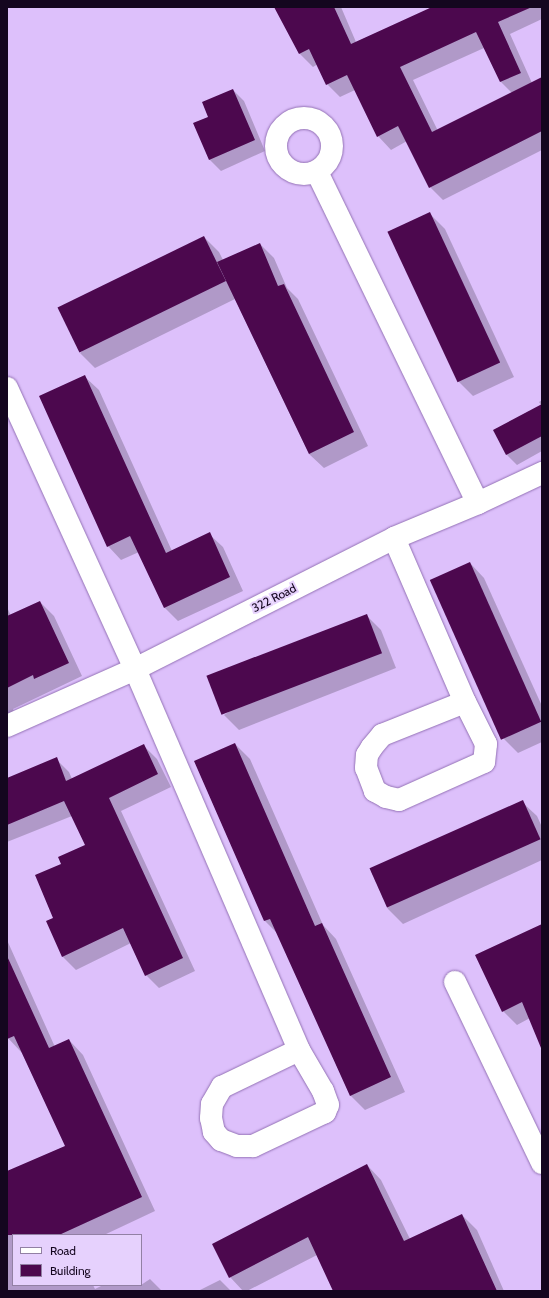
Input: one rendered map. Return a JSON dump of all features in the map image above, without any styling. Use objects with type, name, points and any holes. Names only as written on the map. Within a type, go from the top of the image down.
[{"type":"street","points":[[317,172],[478,503]]},
{"type":"street","points":[[7,388],[135,669],[299,1050],[323,1091],[328,1105],[325,1112],[253,1146],[237,1146],[221,1140],[214,1132],[211,1118],[212,1104],[222,1087],[299,1050]]},
{"type":"street","name":"322 Road","points":[[7,726],[135,669],[394,538],[478,503],[542,473]]},
{"type":"street","points":[[394,538],[465,702],[486,744],[484,762],[400,800],[386,797],[375,791],[366,768],[368,755],[372,747],[382,735],[465,702]]},
{"type":"street","points":[[455,982],[542,1163]]},
{"type":"building","points":[[274,7],[334,7],[351,44],[432,7],[532,7],[498,22],[521,73],[500,82],[476,32],[400,67],[432,132],[542,77],[542,131],[429,188],[398,126],[377,137],[347,75],[326,85],[309,49],[299,54]]},
{"type":"building","points":[[233,89],[255,140],[209,160],[193,123],[208,117],[202,102]]},
{"type":"building","points":[[430,212],[500,362],[458,382],[387,232]]},
{"type":"building","points":[[204,236],[226,281],[79,352],[57,307]]},
{"type":"building","points":[[260,243],[278,286],[284,284],[354,432],[309,454],[217,262]]},
{"type":"building","points":[[85,375],[166,553],[210,532],[230,577],[164,608],[130,536],[107,547],[39,396]]},
{"type":"building","points":[[542,404],[542,436],[506,455],[493,430]]},
{"type":"building","points":[[470,562],[541,722],[501,740],[430,580]]},
{"type":"building","points":[[40,601],[69,663],[34,679],[33,675],[7,688],[7,616]]},
{"type":"building","points":[[367,614],[382,653],[221,715],[206,676]]},
{"type":"building","points":[[235,743],[315,926],[322,923],[391,1077],[350,1096],[270,919],[264,921],[194,761]]},
{"type":"building","points":[[144,744],[158,774],[109,798],[183,958],[145,976],[123,928],[62,957],[46,921],[53,918],[35,875],[61,864],[58,857],[85,845],[64,801],[7,825],[7,778],[57,757],[66,781]]},
{"type":"building","points":[[523,800],[540,839],[387,908],[370,868]]},
{"type":"building","points":[[542,924],[541,1048],[522,1002],[502,1012],[475,955]]},
{"type":"building","points":[[7,956],[49,1048],[69,1039],[142,1197],[61,1234],[7,1235],[7,1171],[65,1146],[14,1036],[7,1039]]},
{"type":"building","points":[[367,1164],[404,1241],[462,1214],[497,1291],[333,1291],[308,1237],[229,1278],[212,1244]]}]
